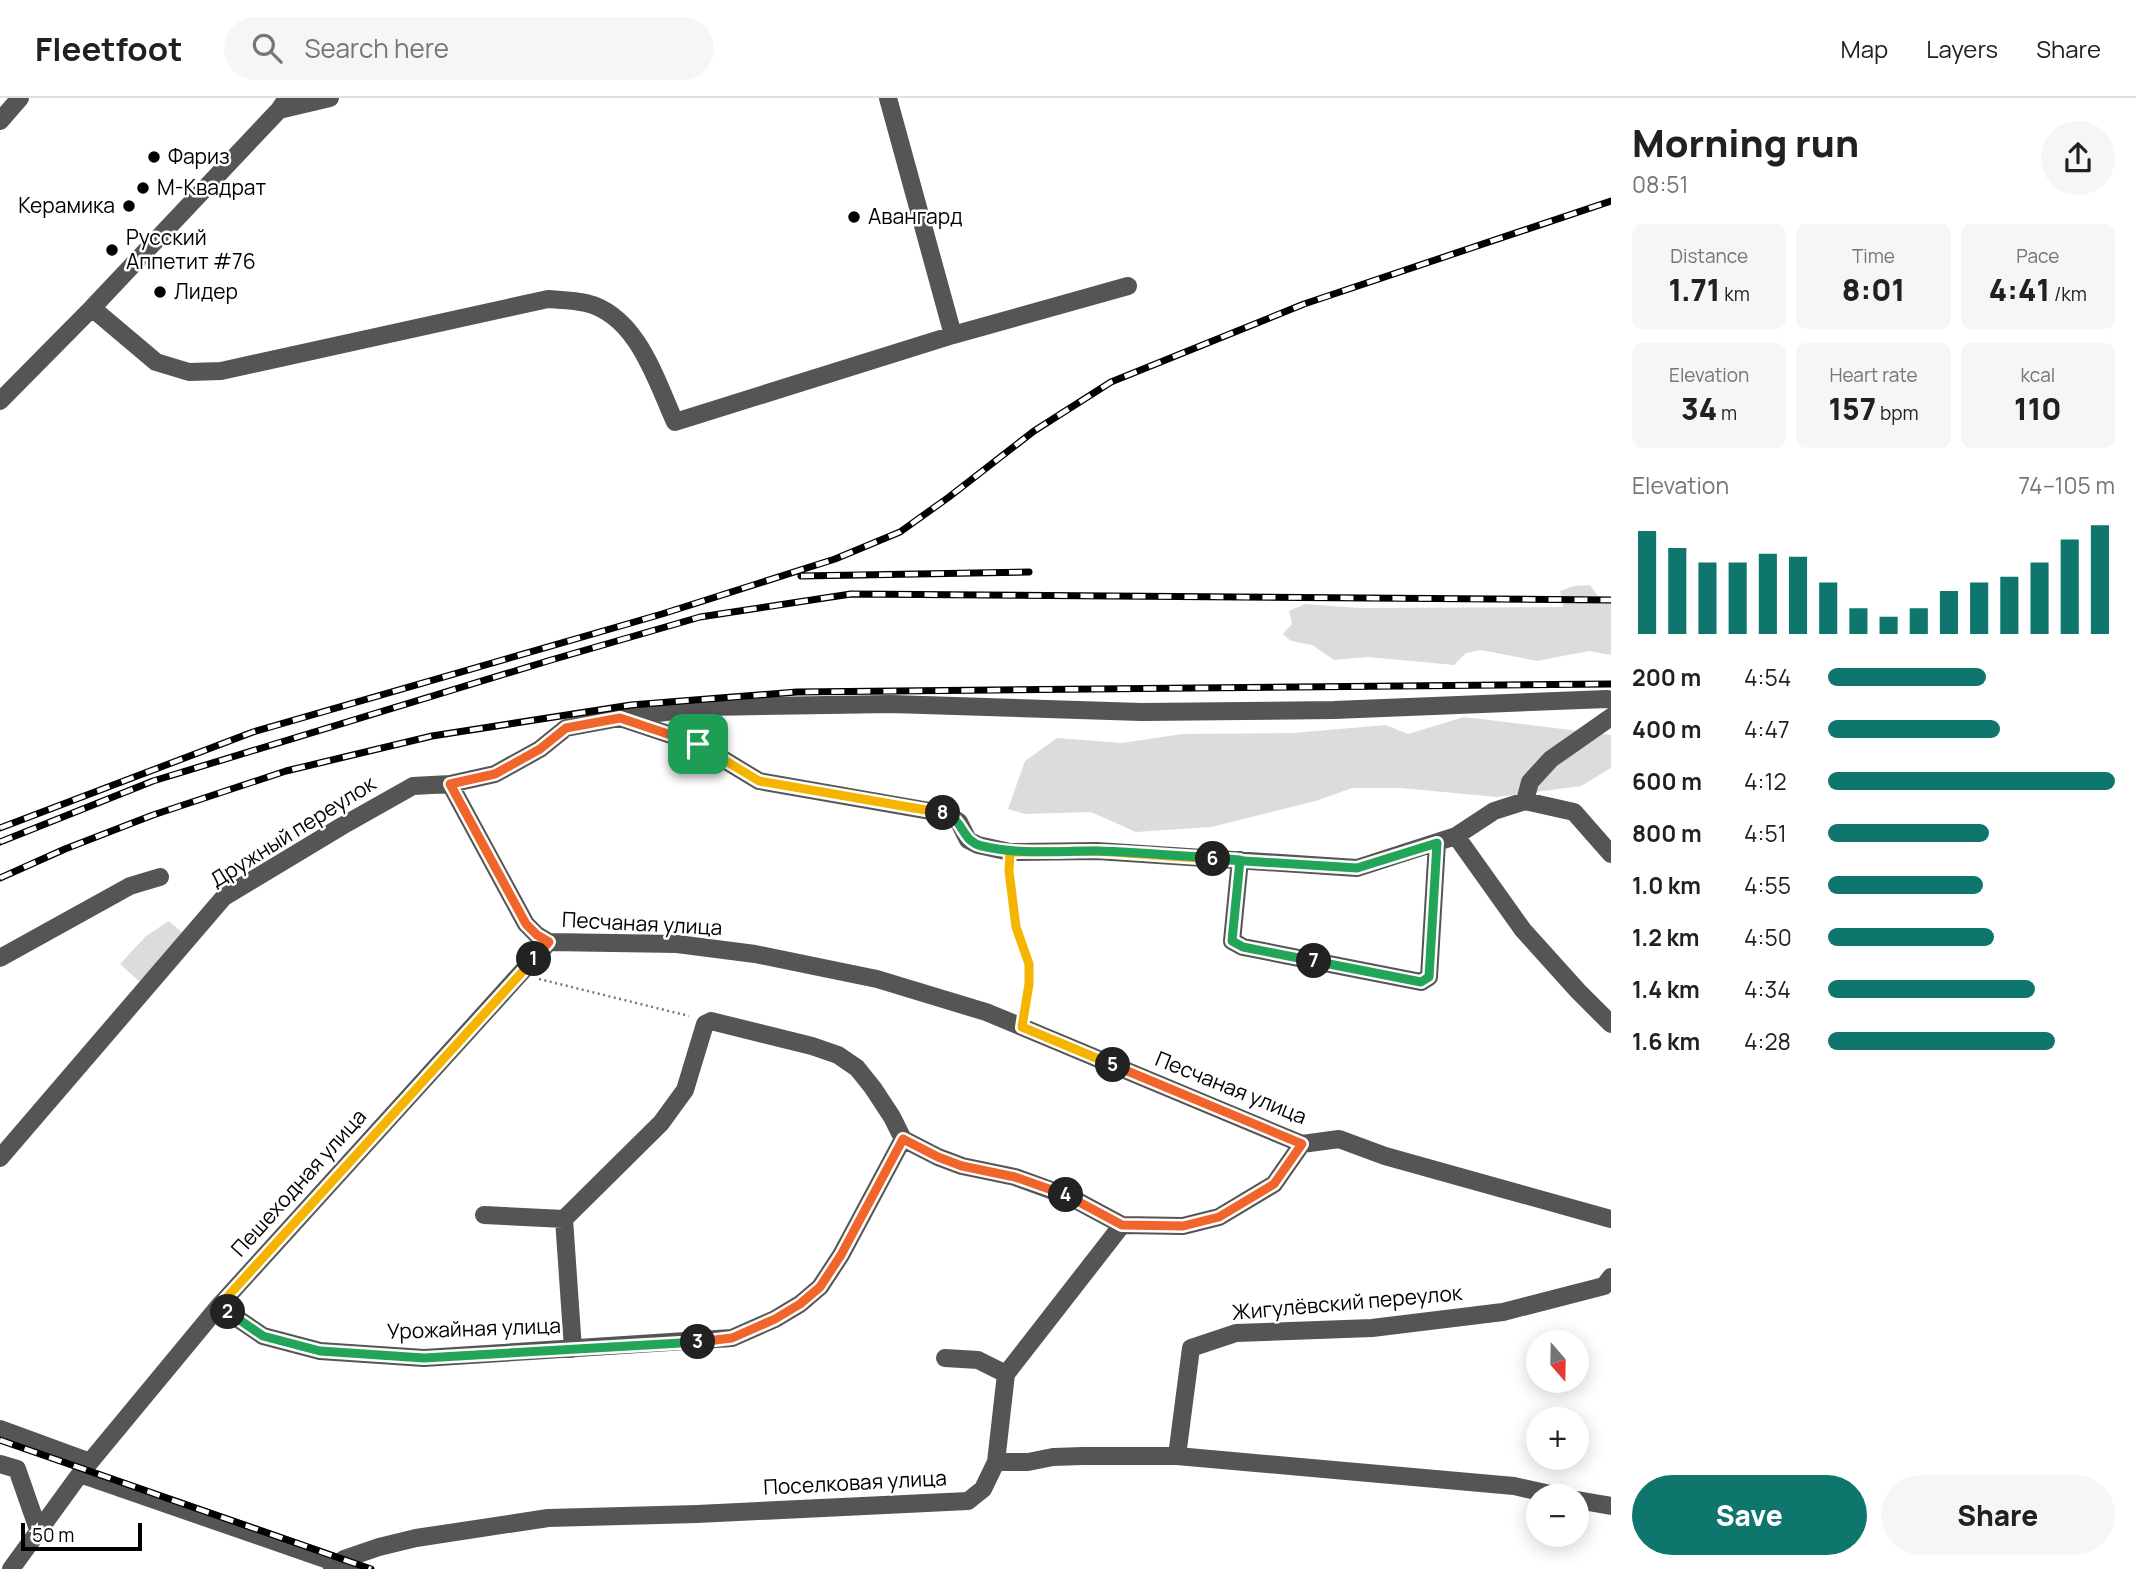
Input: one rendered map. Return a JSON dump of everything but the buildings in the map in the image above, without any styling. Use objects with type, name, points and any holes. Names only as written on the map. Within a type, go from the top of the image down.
[{"type":"street","points":[[0,121],[20,98]]},
{"type":"street","points":[[0,401],[92,308],[283,104],[330,98]]},
{"type":"street","points":[[888,98],[953,335]]},
{"type":"street","points":[[92,308],[156,362],[189,372],[221,370],[548,299],[587,303],[615,315],[637,340],[675,422],[953,335],[1128,286]]},
{"type":"street","name":"Дружный переулок","points":[[0,1158],[224,897],[413,786],[450,784],[495,774],[540,749],[566,728],[705,707],[878,704],[1141,712],[1334,710],[1607,699],[1611,701]]},
{"type":"street","points":[[1525,801],[1530,782],[1551,760],[1611,717]]},
{"type":"street","points":[[620,718],[698,744],[759,781],[947,814],[959,822],[968,841],[1010,852],[1097,851],[1357,868],[1455,836],[1494,811],[1525,801],[1574,812],[1611,854]]},
{"type":"street","points":[[450,784],[526,924],[549,942]]},
{"type":"street","points":[[1455,836],[1523,930],[1611,1024]]},
{"type":"street","points":[[1240,860],[1232,941],[1243,947],[1421,982],[1429,977],[1437,843]]},
{"type":"street","points":[[0,958],[130,886],[160,877]]},
{"type":"street","name":"Пешеходная улица","points":[[11,1569],[85,1468],[219,1306],[549,942]]},
{"type":"street","name":"Песчаная улица","points":[[549,942],[677,944],[755,954],[877,979],[986,1012],[1302,1144],[1339,1139],[1385,1156],[1611,1219]]},
{"type":"street","points":[[484,1215],[564,1219],[661,1122],[685,1090],[705,1024],[711,1021],[838,1055],[857,1068],[873,1088],[903,1139],[962,1166],[1015,1177],[1070,1197],[1122,1225],[1183,1226],[1219,1217],[1274,1184],[1302,1144]]},
{"type":"street","name":"Урожайная улица","points":[[219,1306],[263,1336],[320,1351],[424,1358],[732,1338],[775,1319],[800,1304],[820,1287],[841,1255],[903,1139]]},
{"type":"street","name":"Урожайная улица","points":[[564,1219],[573,1349]]},
{"type":"street","points":[[945,1358],[978,1360],[1006,1374],[1122,1225]]},
{"type":"street","name":"Жигулёвский переулок","points":[[1177,1456],[1191,1348],[1236,1333],[1372,1328],[1503,1312],[1604,1286],[1611,1277]]},
{"type":"street","name":"Поселковая улица","points":[[85,1468],[342,1567],[379,1547],[416,1538],[548,1518],[697,1514],[968,1500],[983,1489],[996,1462],[1006,1374]]},
{"type":"street","points":[[0,1430],[85,1468]]},
{"type":"street","points":[[996,1462],[1028,1462],[1053,1457],[1177,1456],[1526,1489]]},
{"type":"street","points":[[0,1464],[17,1469],[39,1532]]},
{"type":"street","points":[[1589,1502],[1611,1506]]},
{"type":"path","points":[[1010,852],[1009,871],[1016,927],[1029,964],[1029,984],[1022,1027]]},
{"type":"path","points":[[520,974],[693,1017],[705,1024]]},
{"type":"shaded area","points":[[1590,585],[1598,596],[1611,598],[1611,655],[1589,651],[1537,661],[1481,650],[1466,653],[1454,665],[1368,657],[1334,660],[1312,645],[1291,641],[1283,634],[1292,624],[1289,611],[1305,604],[1360,608],[1563,607],[1560,591],[1574,586]]},
{"type":"shaded area","points":[[1464,717],[1611,735],[1611,768],[1581,786],[1497,797],[1400,788],[1352,788],[1319,800],[1211,827],[1136,832],[1091,812],[1025,814],[1008,809],[1025,761],[1057,738],[1122,743],[1182,734],[1293,733],[1386,725],[1408,734]]},
{"type":"shaded area","points":[[169,921],[184,934],[140,982],[120,964],[146,936]]},
{"type":"railway","points":[[0,828],[253,732],[662,614],[835,559],[900,532],[1034,431],[1111,382],[1304,304],[1611,201]]},
{"type":"railway","points":[[801,576],[1029,572]]},
{"type":"railway","points":[[0,842],[153,781],[551,660],[700,617],[851,594],[1611,600]]},
{"type":"railway","points":[[0,878],[153,815],[286,771],[432,736],[631,705],[797,692],[1611,684]]},
{"type":"railway","points":[[0,1440],[371,1569]]},
{"type":"place","name":"Фариз","points":[[154,157]]},
{"type":"place","name":"М-Квадрат","points":[[143,188]]},
{"type":"place","name":"Керамика","points":[[129,206]]},
{"type":"place","name":"Авангард","points":[[854,217]]},
{"type":"place","name":"Русский Аппетит #76","points":[[112,250]]},
{"type":"place","name":"Лидер","points":[[160,292]]},
{"type":"route","points":[[698,744],[620,718],[566,728],[540,749],[495,774],[450,784],[526,924],[549,942],[219,1306],[263,1336],[320,1351],[424,1358],[732,1338],[775,1319],[800,1304],[820,1287],[841,1255],[903,1139],[962,1166],[1015,1177],[1070,1197],[1122,1225],[1183,1226],[1219,1217],[1274,1184],[1302,1144],[1022,1027],[1029,984],[1029,964],[1016,927],[1009,871],[1010,852],[1097,851],[1357,868],[1437,843],[1429,977],[1421,982],[1243,947],[1232,941],[1240,860],[1097,851],[1010,852],[968,841],[959,822],[947,814],[759,781],[698,744]]}]
